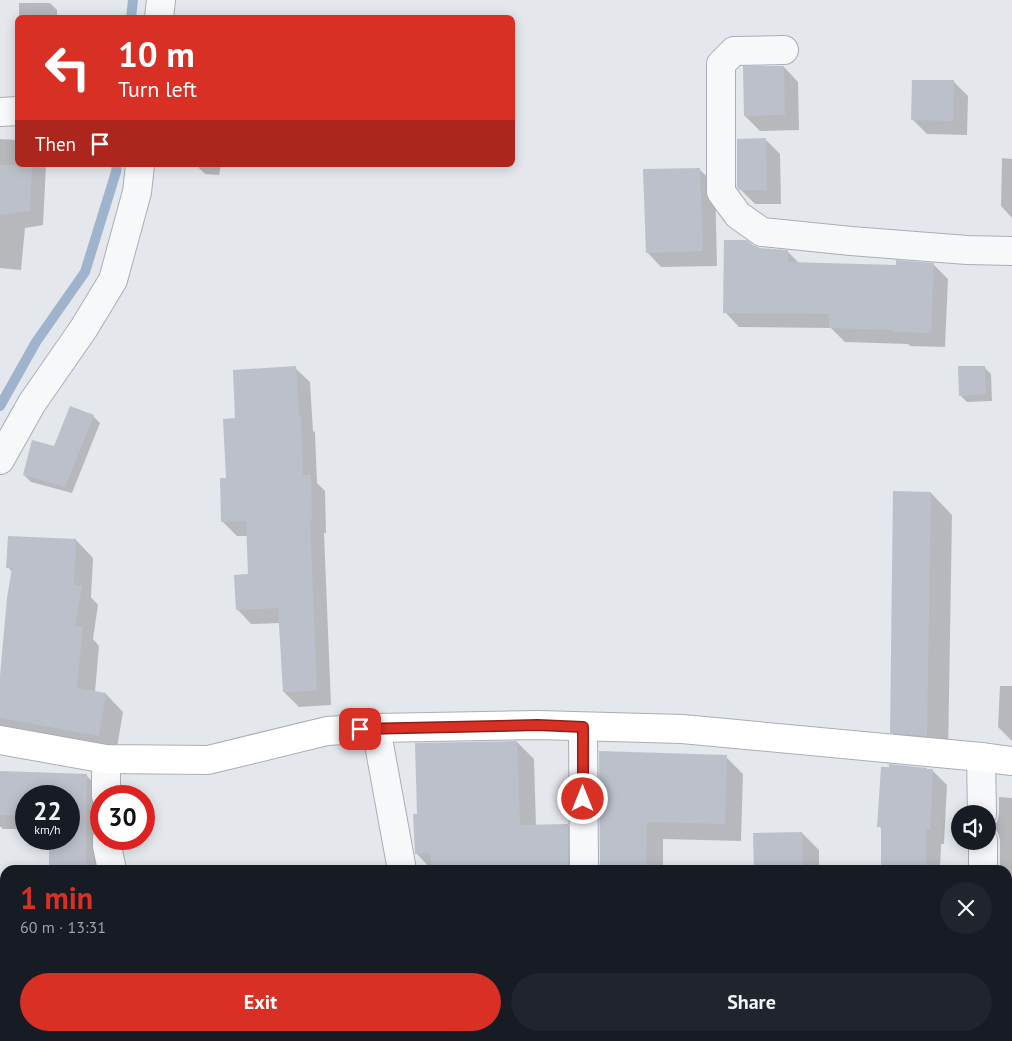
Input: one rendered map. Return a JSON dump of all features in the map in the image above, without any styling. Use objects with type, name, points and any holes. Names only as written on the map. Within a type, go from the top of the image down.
[{"type":"street","points":[[159,15],[161,0]]},
{"type":"street","points":[[784,50],[734,51],[721,64],[721,192],[738,215],[762,232],[967,250],[1012,251]]},
{"type":"street","points":[[0,112],[15,110]]},
{"type":"street","points":[[0,460],[32,403],[84,328],[113,280],[137,192],[140,167]]},
{"type":"street","points":[[0,740],[106,759],[208,760],[326,731],[376,728],[538,725],[682,729],[1012,761]]},
{"type":"street","points":[[583,727],[584,865]]},
{"type":"street","points":[[376,728],[401,865]]},
{"type":"street","points":[[981,757],[982,805]]},
{"type":"street","points":[[106,759],[106,785]]},
{"type":"street","points":[[108,850],[111,865]]},
{"type":"street","points":[[983,850],[984,865]]},
{"type":"building","points":[[743,66],[784,66],[785,115],[744,116]]},
{"type":"building","points":[[912,80],[954,80],[953,121],[911,120]]},
{"type":"building","points":[[766,138],[767,190],[739,190],[737,187],[737,139]]},
{"type":"building","points":[[0,165],[32,167],[30,211],[0,215]]},
{"type":"building","points":[[700,168],[703,251],[646,253],[643,169]]},
{"type":"building","points":[[724,240],[747,240],[760,248],[788,250],[788,262],[896,265],[896,260],[934,263],[931,333],[829,328],[829,314],[723,313]]},
{"type":"building","points":[[296,366],[299,416],[301,416],[303,475],[311,475],[312,519],[310,519],[317,691],[283,692],[278,608],[236,610],[234,575],[248,574],[246,521],[221,522],[220,478],[226,478],[223,419],[235,418],[233,370]]},
{"type":"building","points":[[958,366],[985,366],[986,394],[959,396]]},
{"type":"building","points":[[70,406],[94,415],[65,487],[23,475],[32,440],[54,446]]},
{"type":"building","points":[[893,491],[931,492],[927,736],[890,733]]},
{"type":"building","points":[[8,536],[76,539],[74,585],[82,586],[75,627],[83,627],[77,688],[106,693],[99,736],[0,718],[0,676],[7,598],[12,568],[6,568]]},
{"type":"building","points":[[517,741],[520,825],[568,824],[568,865],[431,865],[430,853],[415,854],[413,814],[417,814],[415,743]]},
{"type":"building","points":[[599,751],[727,755],[725,824],[647,822],[646,865],[600,865]]},
{"type":"building","points":[[889,764],[933,769],[930,830],[926,829],[926,865],[881,865],[881,827],[877,827],[881,767],[889,767]]},
{"type":"building","points":[[0,771],[87,774],[86,865],[49,865],[49,850],[80,850],[80,785],[15,785],[15,816],[0,815]]},
{"type":"building","points":[[802,832],[803,865],[754,865],[753,833]]},
{"type":"waterway","points":[[131,15],[133,0]]},
{"type":"waterway","points":[[0,406],[36,342],[85,272],[117,167]]},
{"type":"route","points":[[360,729],[538,725],[583,727],[583,799]]}]
